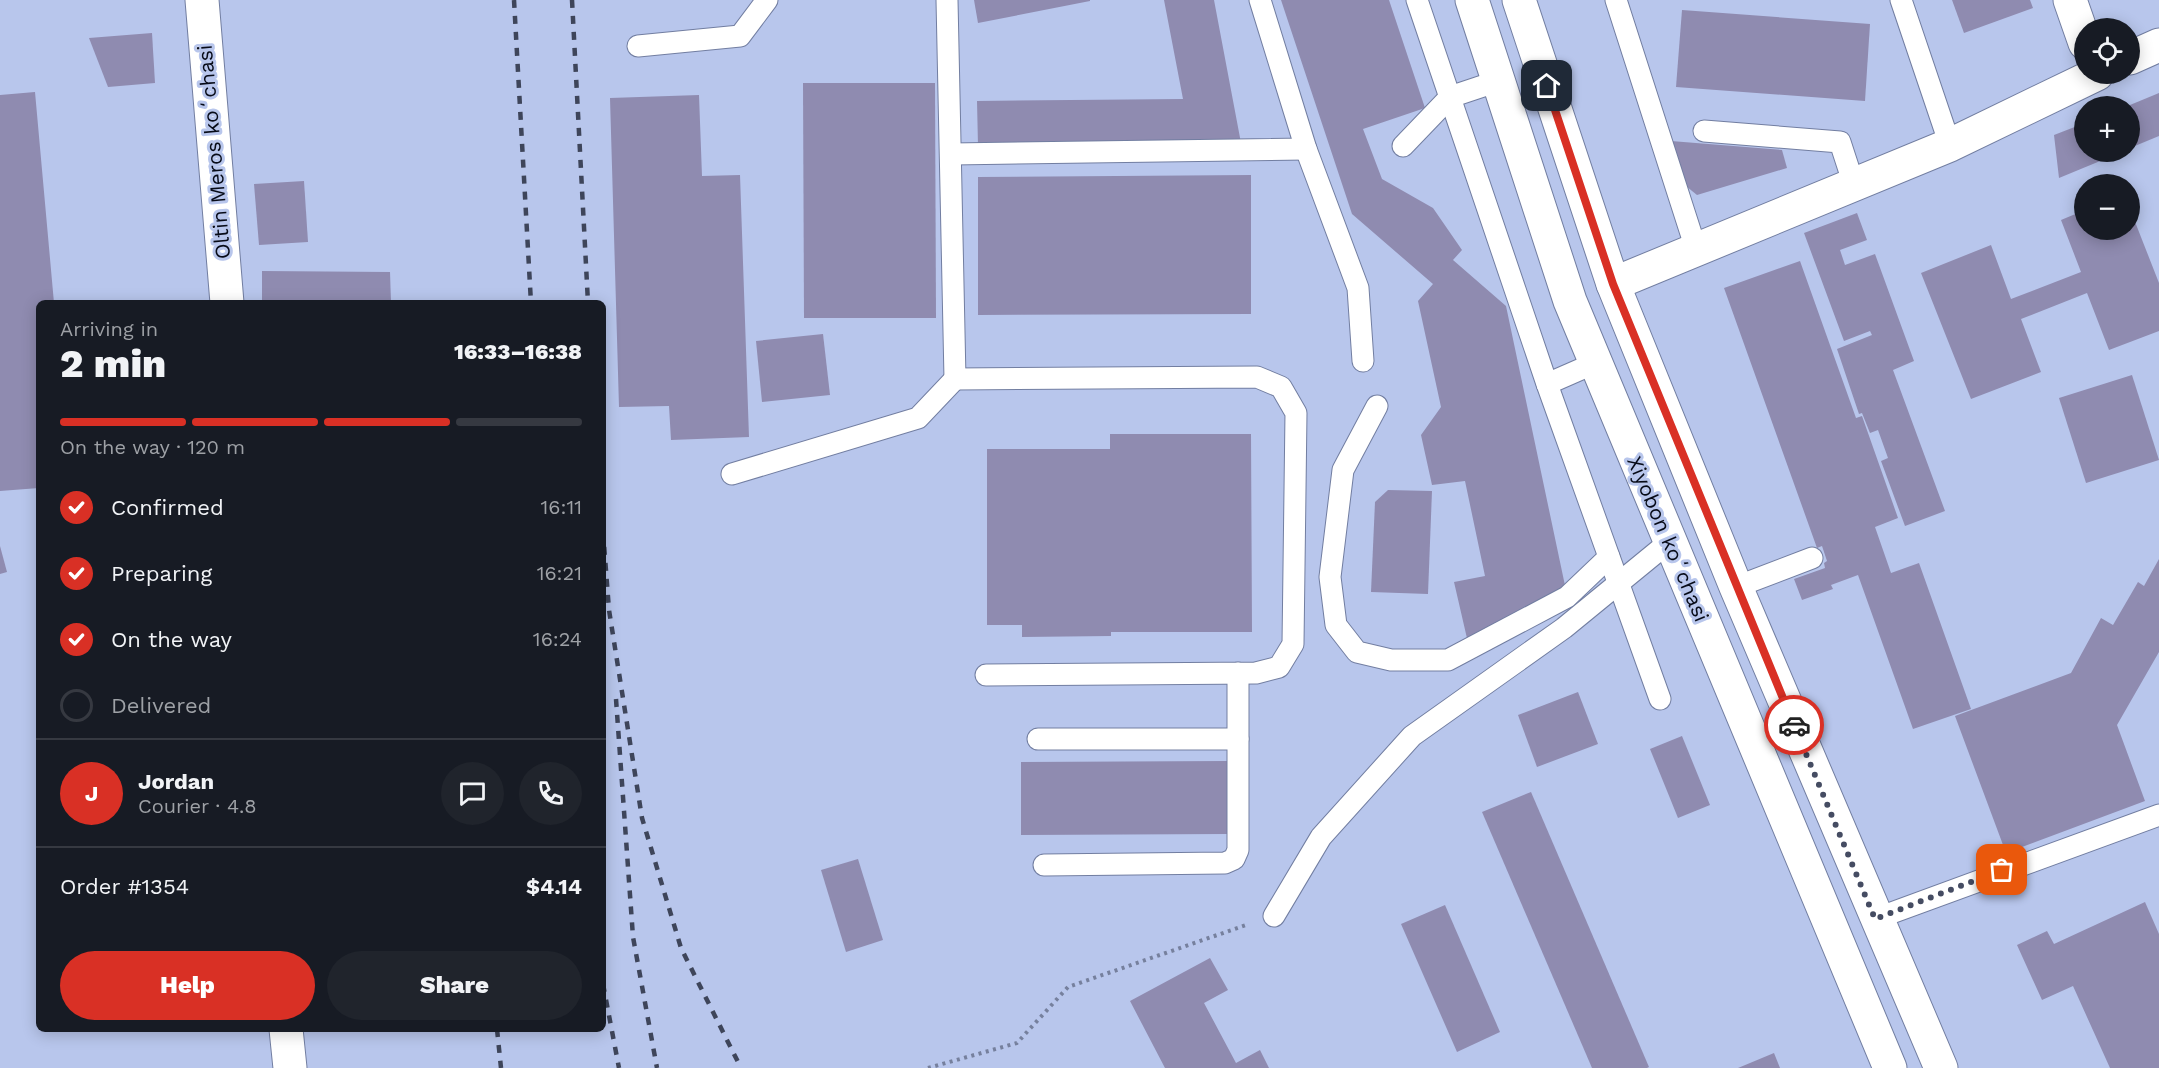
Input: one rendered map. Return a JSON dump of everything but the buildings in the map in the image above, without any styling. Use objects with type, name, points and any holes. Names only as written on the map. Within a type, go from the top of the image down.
[{"type":"main road","name":"Oltin Meros koʻchasi","points":[[202,0],[227,300]]},
{"type":"main road","name":"Xiyobon koʻchasi","points":[[1472,0],[1570,302],[1890,1068]]},
{"type":"main road","name":"Xiyobon koʻchasi","points":[[1519,0],[1613,284],[1736,587],[1875,919],[1941,1068]]},
{"type":"main road","points":[[2070,0],[2076,18]]},
{"type":"main road","points":[[2140,54],[2159,45]]},
{"type":"main road","points":[[1613,284],[1950,145],[2075,84]]},
{"type":"main road","points":[[1834,937],[1875,919]]},
{"type":"main road","points":[[286,1032],[290,1068]]},
{"type":"lane","points":[[638,46],[740,36],[767,0]]},
{"type":"lane","points":[[732,474],[918,418],[955,379],[947,0]]},
{"type":"lane","points":[[1260,0],[1306,149],[1358,288],[1363,361]]},
{"type":"lane","points":[[1417,0],[1547,384],[1660,699]]},
{"type":"lane","points":[[1616,0],[1696,249]]},
{"type":"lane","points":[[1901,0],[1950,145]]},
{"type":"lane","points":[[1403,146],[1450,97],[1498,81]]},
{"type":"lane","points":[[1704,130],[1840,142],[1854,184]]},
{"type":"lane","points":[[952,154],[1306,149]]},
{"type":"lane","points":[[1547,384],[1595,363]]},
{"type":"lane","points":[[955,379],[1257,377],[1281,387],[1296,413],[1293,644],[1279,667],[1256,673],[987,675]]},
{"type":"lane","points":[[1377,406],[1343,470],[1330,577],[1336,625],[1357,652],[1391,660],[1448,660],[1567,597],[1609,557]]},
{"type":"lane","points":[[1274,916],[1321,837],[1412,736],[1564,627],[1669,542]]},
{"type":"lane","points":[[1736,587],[1812,558]]},
{"type":"lane","points":[[1044,865],[1225,863],[1234,859],[1238,849],[1238,673]]},
{"type":"lane","points":[[1038,739],[1238,739]]},
{"type":"lane","points":[[1875,919],[2159,815]]},
{"type":"path","points":[[928,1068],[1017,1043],[1068,987],[1274,916]]},
{"type":"railway","points":[[514,0],[531,300]]},
{"type":"railway","points":[[572,0],[588,300]]},
{"type":"railway","points":[[606,570],[609,610],[642,818],[681,948],[741,1068]]},
{"type":"railway","points":[[616,699],[633,937],[657,1068]]},
{"type":"railway","points":[[606,1000],[619,1068]]},
{"type":"railway","points":[[497,1032],[501,1068]]},
{"type":"way so far","points":[[1794,725],[1875,919],[2002,870]]},
{"type":"route","points":[[1547,86],[1613,284],[1794,725]]}]
